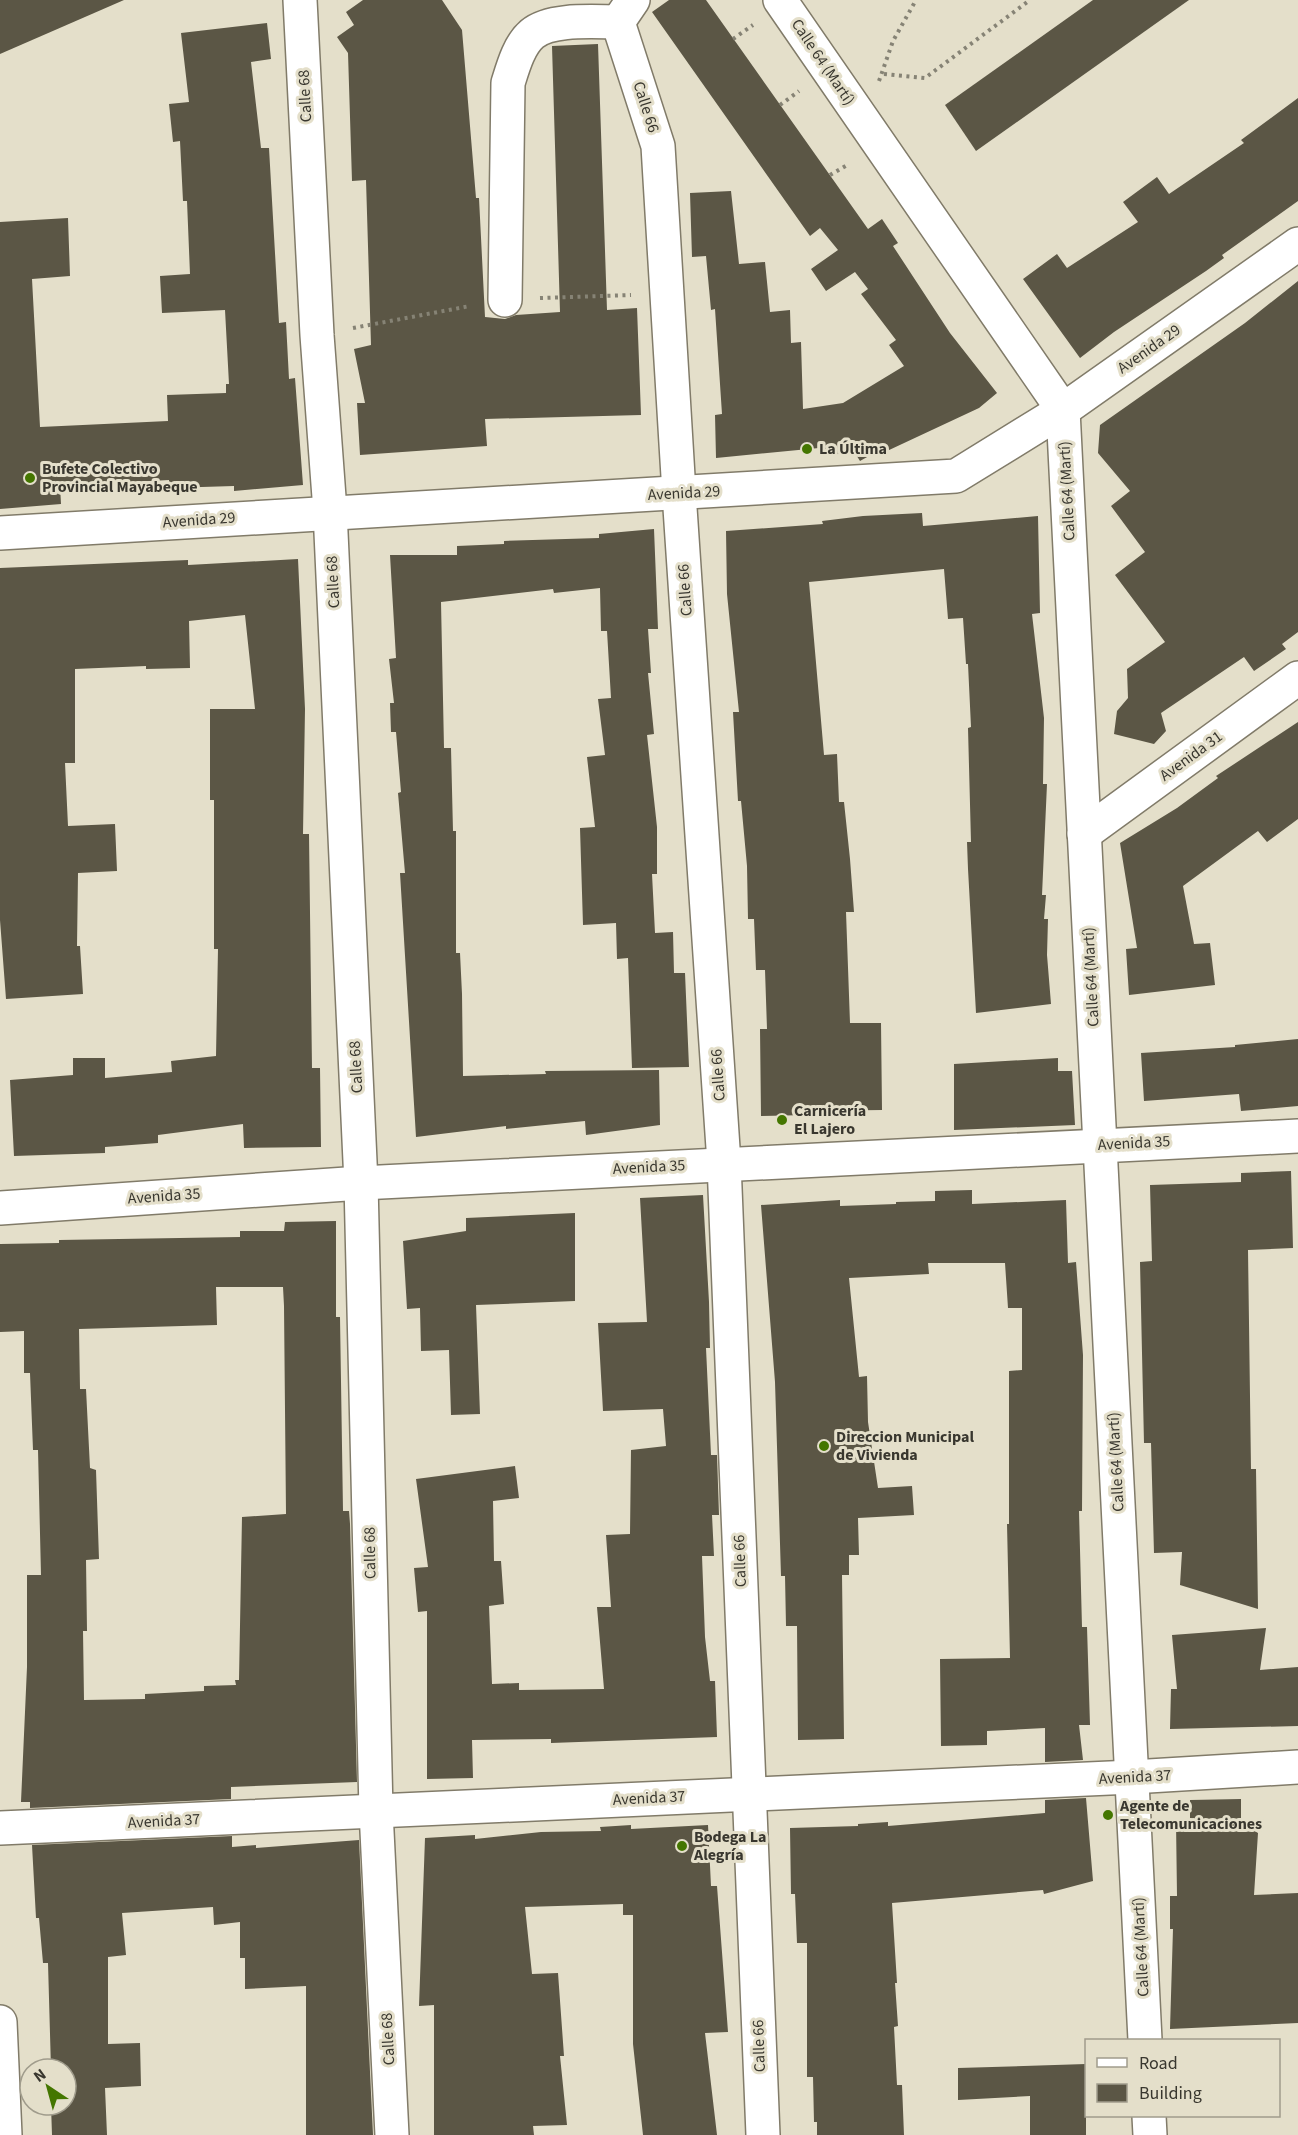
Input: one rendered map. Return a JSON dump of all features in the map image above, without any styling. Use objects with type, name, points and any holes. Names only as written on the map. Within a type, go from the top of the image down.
[{"type":"street","name":"Calle 68","points":[[300,0],[317,335],[330,512],[361,1182],[376,1811],[392,2135]]},
{"type":"street","name":"Calle 64 (Martí)","points":[[780,0],[1063,410],[1145,2039]]},
{"type":"street","points":[[505,300],[508,83],[517,56],[532,33],[554,25],[626,11]]},
{"type":"street","name":"Calle 66","points":[[626,11],[658,146],[724,1163],[763,2135]]},
{"type":"street","name":"Avenida 29","points":[[0,533],[956,476],[1063,410],[1298,244]]},
{"type":"street","name":"Avenida 31","points":[[1084,834],[1298,678]]},
{"type":"street","name":"Avenida 35","points":[[0,1208],[361,1182],[1298,1136]]},
{"type":"street","name":"Avenida 37","points":[[0,1828],[1132,1778],[1298,1767]]},
{"type":"street","points":[[0,2022],[5,2135]]},
{"type":"street","points":[[1149,2117],[1150,2135]]},
{"type":"path","points":[[858,114],[884,74],[894,41],[916,0]]},
{"type":"path","points":[[884,74],[925,78],[1030,0]]},
{"type":"building","points":[[0,0],[124,0],[0,54]]},
{"type":"building","points":[[363,0],[442,0],[462,30],[476,198],[479,198],[485,317],[505,319],[516,315],[560,312],[552,46],[598,44],[607,310],[637,308],[641,415],[485,419],[487,446],[360,455],[357,403],[365,403],[354,349],[371,345],[366,180],[352,181],[348,53],[337,37],[354,25],[346,12]]},
{"type":"building","points":[[669,0],[706,0],[868,229],[882,219],[898,243],[893,246],[950,333],[997,393],[979,408],[887,451],[876,452],[860,461],[855,453],[822,455],[819,448],[716,458],[715,415],[722,414],[715,309],[711,310],[706,256],[692,257],[690,193],[731,191],[739,264],[765,262],[770,312],[790,310],[791,343],[801,342],[803,409],[843,403],[904,366],[889,345],[896,340],[861,294],[868,289],[855,272],[826,291],[811,269],[838,250],[820,228],[810,236],[652,12]]},
{"type":"building","points":[[1093,0],[1189,0],[976,151],[945,105]]},
{"type":"building","points":[[267,23],[271,59],[251,62],[261,148],[269,148],[279,323],[286,322],[289,379],[295,378],[303,485],[234,491],[234,486],[169,488],[169,480],[60,486],[61,504],[0,509],[0,222],[68,218],[70,276],[32,279],[40,427],[168,421],[167,395],[226,393],[226,384],[229,384],[225,310],[162,313],[160,276],[190,274],[187,201],[183,201],[180,141],[173,142],[169,104],[189,102],[181,33]]},
{"type":"building","points":[[1298,98],[1298,201],[1222,255],[1224,258],[1206,271],[1114,332],[1080,358],[1023,279],[1057,254],[1067,268],[1138,222],[1123,202],[1157,177],[1169,194],[1244,143],[1241,140]]},
{"type":"building","points":[[1298,281],[1298,632],[1282,644],[1286,649],[1254,671],[1244,657],[1161,713],[1166,731],[1154,744],[1114,734],[1117,711],[1128,698],[1127,669],[1165,642],[1115,575],[1145,552],[1111,506],[1130,491],[1098,453],[1100,425],[1245,323]]},
{"type":"building","points":[[922,513],[923,526],[1038,516],[1040,613],[1032,614],[1044,718],[1043,784],[1047,784],[1042,895],[1046,895],[1044,919],[1048,919],[1047,955],[1051,1004],[976,1013],[967,842],[971,842],[968,728],[971,727],[968,664],[966,664],[963,618],[948,619],[944,569],[809,582],[824,755],[837,754],[839,802],[844,802],[850,859],[854,912],[846,912],[850,1023],[881,1023],[882,1110],[808,1111],[808,1115],[761,1116],[760,1029],[767,1029],[765,970],[756,970],[754,919],[748,919],[747,866],[741,801],[738,801],[733,712],[739,712],[727,594],[726,531],[823,524],[822,521],[863,516]]},
{"type":"building","points":[[654,529],[658,629],[648,629],[651,673],[648,673],[654,734],[647,735],[657,827],[657,874],[652,874],[655,933],[673,932],[674,973],[685,973],[689,1067],[632,1068],[628,958],[617,959],[616,923],[583,925],[580,828],[595,827],[587,757],[605,755],[598,699],[611,698],[607,631],[601,631],[600,588],[554,593],[553,589],[441,602],[444,748],[451,748],[453,831],[456,831],[456,953],[460,953],[463,1076],[546,1074],[545,1071],[659,1070],[660,1125],[586,1135],[585,1121],[506,1129],[506,1126],[416,1137],[400,873],[405,873],[398,793],[401,792],[396,732],[391,732],[390,703],[394,703],[389,659],[396,658],[390,555],[457,555],[457,546],[504,544],[504,541],[599,538],[599,534]]},
{"type":"building","points":[[298,559],[305,709],[303,834],[309,834],[312,1068],[320,1068],[321,1147],[244,1148],[243,1124],[158,1135],[158,1143],[105,1147],[105,1153],[14,1156],[10,1080],[73,1075],[73,1058],[105,1058],[105,1078],[172,1072],[171,1061],[216,1056],[218,949],[214,949],[214,800],[210,800],[210,709],[255,709],[245,615],[189,621],[190,668],[146,669],[146,666],[75,669],[75,763],[65,763],[68,826],[115,824],[117,871],[78,873],[77,946],[80,946],[83,994],[6,999],[0,920],[0,568],[188,560],[188,565]]},
{"type":"building","points":[[1298,722],[1298,819],[1267,842],[1258,831],[1183,886],[1194,944],[1210,943],[1215,985],[1129,995],[1126,949],[1137,948],[1120,843],[1177,808],[1218,778],[1216,776]]},
{"type":"building","points":[[1298,1039],[1298,1106],[1241,1111],[1239,1094],[1144,1101],[1141,1053],[1235,1047],[1235,1045]]},
{"type":"building","points":[[1058,1058],[1058,1071],[1072,1071],[1075,1125],[954,1130],[954,1064]]},
{"type":"building","points":[[1291,1171],[1293,1248],[1248,1250],[1251,1469],[1256,1469],[1258,1609],[1180,1585],[1182,1552],[1154,1553],[1151,1443],[1144,1443],[1140,1262],[1152,1261],[1150,1185],[1241,1182],[1241,1173]]},
{"type":"building","points":[[972,1190],[972,1204],[1066,1200],[1068,1263],[1076,1262],[1083,1355],[1082,1511],[1079,1511],[1082,1627],[1087,1627],[1090,1725],[1079,1725],[1083,1760],[1045,1762],[1045,1728],[987,1731],[987,1745],[941,1746],[940,1659],[1010,1658],[1007,1524],[1009,1524],[1009,1371],[1022,1370],[1022,1308],[1008,1308],[1005,1263],[928,1263],[929,1274],[849,1278],[859,1377],[867,1376],[868,1422],[878,1488],[912,1486],[914,1515],[858,1518],[859,1555],[849,1555],[849,1575],[842,1575],[844,1739],[798,1740],[797,1626],[786,1626],[785,1576],[781,1576],[775,1382],[761,1205],[840,1200],[840,1206],[896,1204],[896,1202],[935,1201],[935,1191]]},
{"type":"building","points":[[703,1195],[709,1302],[710,1348],[706,1348],[711,1455],[717,1455],[719,1515],[712,1515],[714,1556],[702,1556],[705,1637],[710,1681],[715,1681],[717,1737],[551,1743],[551,1739],[472,1740],[473,1778],[427,1779],[427,1611],[418,1612],[414,1568],[428,1567],[416,1479],[515,1466],[519,1498],[493,1501],[494,1561],[501,1561],[504,1604],[489,1606],[492,1684],[519,1683],[519,1690],[604,1689],[597,1607],[611,1607],[606,1535],[630,1534],[631,1450],[666,1446],[663,1409],[603,1411],[598,1323],[647,1322],[640,1198]]},
{"type":"building","points":[[575,1213],[575,1301],[476,1305],[480,1414],[451,1415],[449,1350],[421,1351],[420,1308],[407,1309],[403,1241],[466,1231],[466,1218]]},
{"type":"building","points":[[336,1221],[336,1317],[340,1317],[343,1511],[349,1511],[350,1524],[357,1782],[231,1787],[231,1799],[30,1808],[30,1802],[21,1802],[27,1667],[27,1575],[41,1575],[38,1450],[33,1450],[30,1373],[24,1373],[24,1331],[0,1332],[0,1244],[59,1243],[59,1240],[240,1237],[240,1231],[284,1231],[285,1222]],"holes":[[[216,1287],[283,1287],[286,1514],[242,1517],[239,1680],[235,1680],[236,1685],[204,1686],[204,1691],[145,1694],[145,1699],[84,1700],[83,1631],[87,1631],[86,1560],[99,1559],[96,1470],[90,1468],[86,1389],[80,1389],[79,1329],[217,1325]]]},
{"type":"building","points":[[1266,1628],[1260,1670],[1298,1667],[1298,1726],[1170,1729],[1171,1689],[1177,1689],[1172,1635]]},
{"type":"building","points":[[1086,1798],[1093,1881],[1044,1894],[1043,1890],[892,1903],[897,1983],[895,1983],[898,2026],[894,2027],[897,2085],[902,2085],[904,2135],[817,2135],[817,2122],[814,2122],[813,2077],[807,2077],[807,1943],[797,1943],[795,1894],[791,1894],[790,1828],[858,1826],[858,1824],[888,1822],[888,1826],[1045,1813],[1045,1800]]},
{"type":"building","points":[[1241,1799],[1241,1823],[1258,1833],[1254,1895],[1298,1893],[1298,2023],[1170,2029],[1173,1929],[1170,1929],[1170,1896],[1177,1896],[1176,1821],[1190,1820],[1190,1800]]},
{"type":"building","points":[[631,1825],[631,1829],[708,1825],[711,1886],[717,1886],[728,2032],[705,2033],[717,2135],[643,2135],[633,2044],[633,1915],[623,1915],[623,1904],[525,1907],[532,1974],[558,1973],[564,2056],[560,2056],[567,2125],[533,2126],[534,2135],[434,2135],[434,2005],[419,2006],[425,1838],[475,1835],[475,1839],[541,1832],[601,1831],[600,1827]]},
{"type":"building","points":[[232,1836],[232,1847],[256,1845],[256,1848],[359,1840],[373,2135],[306,2135],[306,1986],[245,1989],[245,1958],[240,1958],[240,1922],[214,1925],[213,1907],[122,1913],[126,1955],[108,1957],[108,2044],[140,2043],[141,2086],[105,2088],[107,2135],[52,2135],[51,2117],[78,2117],[78,2057],[51,2057],[48,1963],[43,1963],[39,1918],[36,1918],[32,1845]]},
{"type":"building","points":[[1085,2064],[1086,2135],[1030,2135],[1030,2096],[958,2100],[958,2068]]},
{"type":"place","name":"La Última","points":[[807,449]]},
{"type":"place","name":"Bufete Colectivo Provincial Mayabeque","points":[[30,478]]},
{"type":"place","name":"Carnicería El Lajero","points":[[782,1120]]},
{"type":"place","name":"Direccion Municipal de Vivienda","points":[[824,1446]]},
{"type":"place","name":"Agente de Telecomunicaciones","points":[[1108,1815]]},
{"type":"place","name":"Bodega La Alegría","points":[[682,1846]]}]
